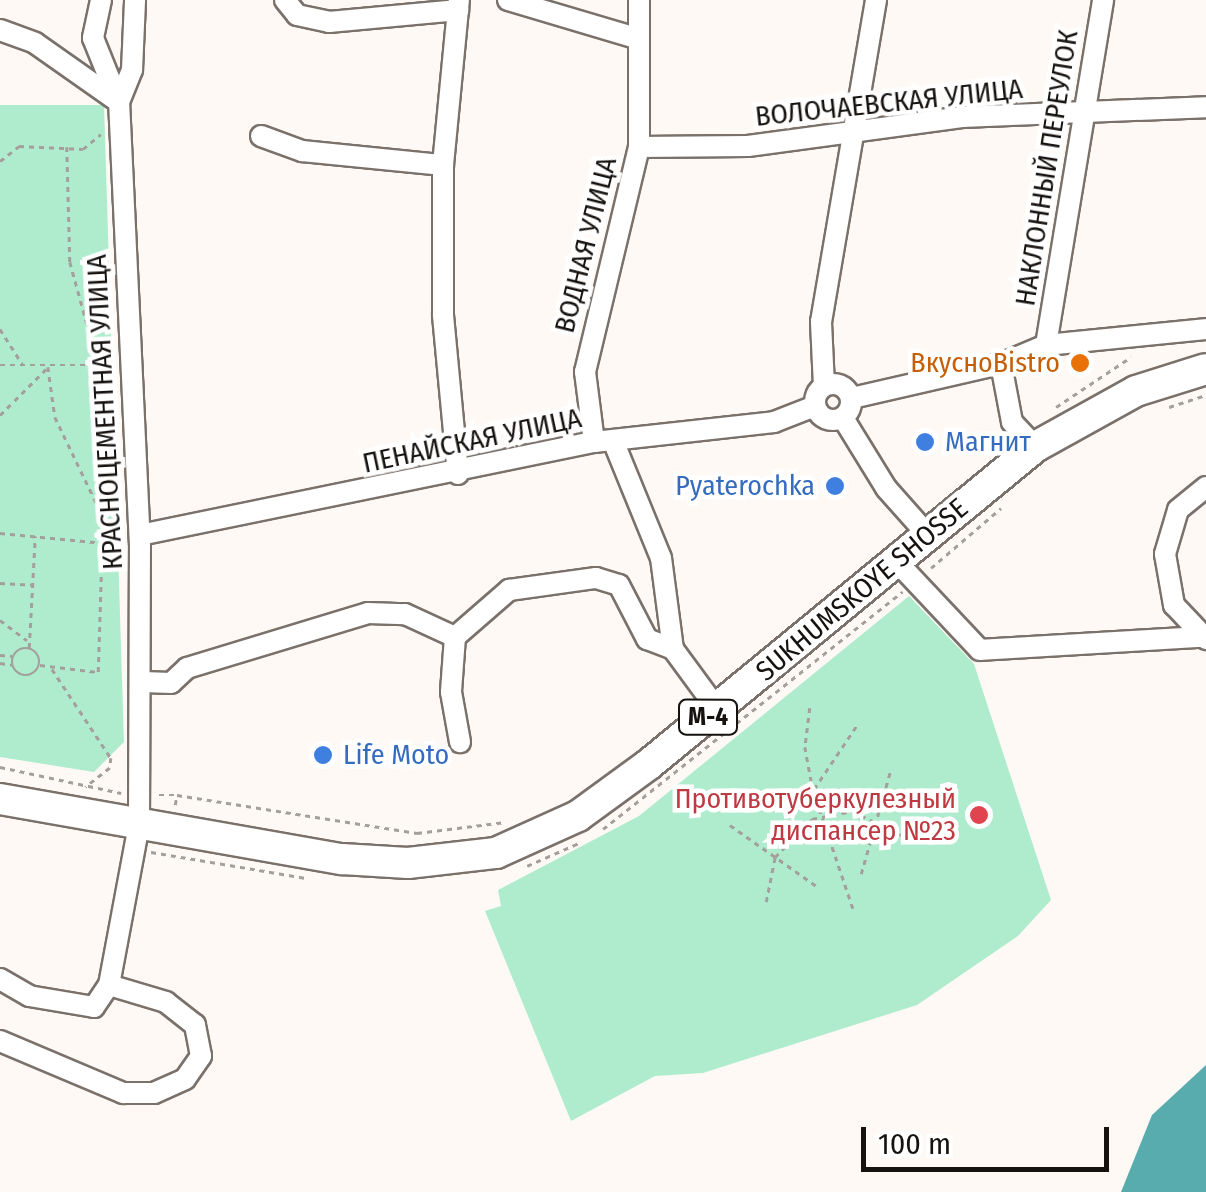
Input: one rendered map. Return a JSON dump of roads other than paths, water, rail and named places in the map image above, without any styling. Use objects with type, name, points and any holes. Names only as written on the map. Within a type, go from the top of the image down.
[{"type":"highway","name":"SUKHUMSKOYE SHOSSE","points":[[0,808],[140,810],[342,859],[408,863],[496,853],[578,816],[717,710],[1035,448],[1122,398],[1206,369]]},
{"type":"highway","name":"М-4","points":[[0,799],[140,810]]},
{"type":"street","points":[[102,0],[94,38],[119,102]]},
{"type":"street","name":"КРАСНОЦЕМЕНТНАЯ УЛИЦА","points":[[109,985],[140,810],[140,540],[119,102],[132,70],[135,0]]},
{"type":"street","points":[[285,0],[297,15],[329,22],[459,5],[444,165],[442,314],[458,474]]},
{"type":"street","points":[[508,0],[636,38]]},
{"type":"street","name":"ВОДНАЯ УЛИЦА","points":[[639,0],[639,147],[585,372],[604,442],[661,558],[673,649]]},
{"type":"street","points":[[876,0],[850,133],[821,322],[820,396],[826,419],[847,408],[1002,364],[1046,345],[1206,329]]},
{"type":"street","name":"НАКЛОННЫЙ ПЕРЕУЛОК","points":[[1046,345],[1103,0]]},
{"type":"street","points":[[0,30],[36,43],[119,102]]},
{"type":"street","name":"ВОЛОЧАЕВСКАЯ УЛИЦА","points":[[639,147],[748,146],[962,116],[1206,107]]},
{"type":"street","points":[[261,136],[302,151],[444,165]]},
{"type":"street","points":[[1002,364],[1012,422],[1035,448]]},
{"type":"street","points":[[820,396],[841,385],[847,408],[886,488],[927,534]]},
{"type":"street","name":"ПЕНАЙСКАЯ УЛИЦА","points":[[140,540],[604,442],[774,422],[820,396]]},
{"type":"street","points":[[1203,638],[1174,605],[1165,554],[1178,510],[1206,487]]},
{"type":"street","points":[[896,561],[980,650],[1203,638]]},
{"type":"street","points":[[460,742],[451,692],[455,636],[509,590],[596,578],[619,586],[647,639],[673,649],[717,710]]},
{"type":"street","points":[[143,682],[170,682],[187,668],[368,613],[405,614],[455,636]]},
{"type":"street","points":[[0,979],[66,1007],[94,1007],[109,985],[166,1002],[196,1025],[201,1056],[184,1079],[154,1093],[123,1093],[0,1041]]},
{"type":"water","points":[[1206,1065],[1206,1192],[1121,1192],[1152,1115]]},
{"type":"place","name":"ВкусноBistro","points":[[1080,363]]},
{"type":"place","name":"Магнит","points":[[925,442]]},
{"type":"place","name":"Pyaterochka","points":[[835,486]]},
{"type":"place","name":"Life Moto","points":[[323,755]]},
{"type":"place","name":"Противотуберкулезный диспансер №23","points":[[979,815]]}]
